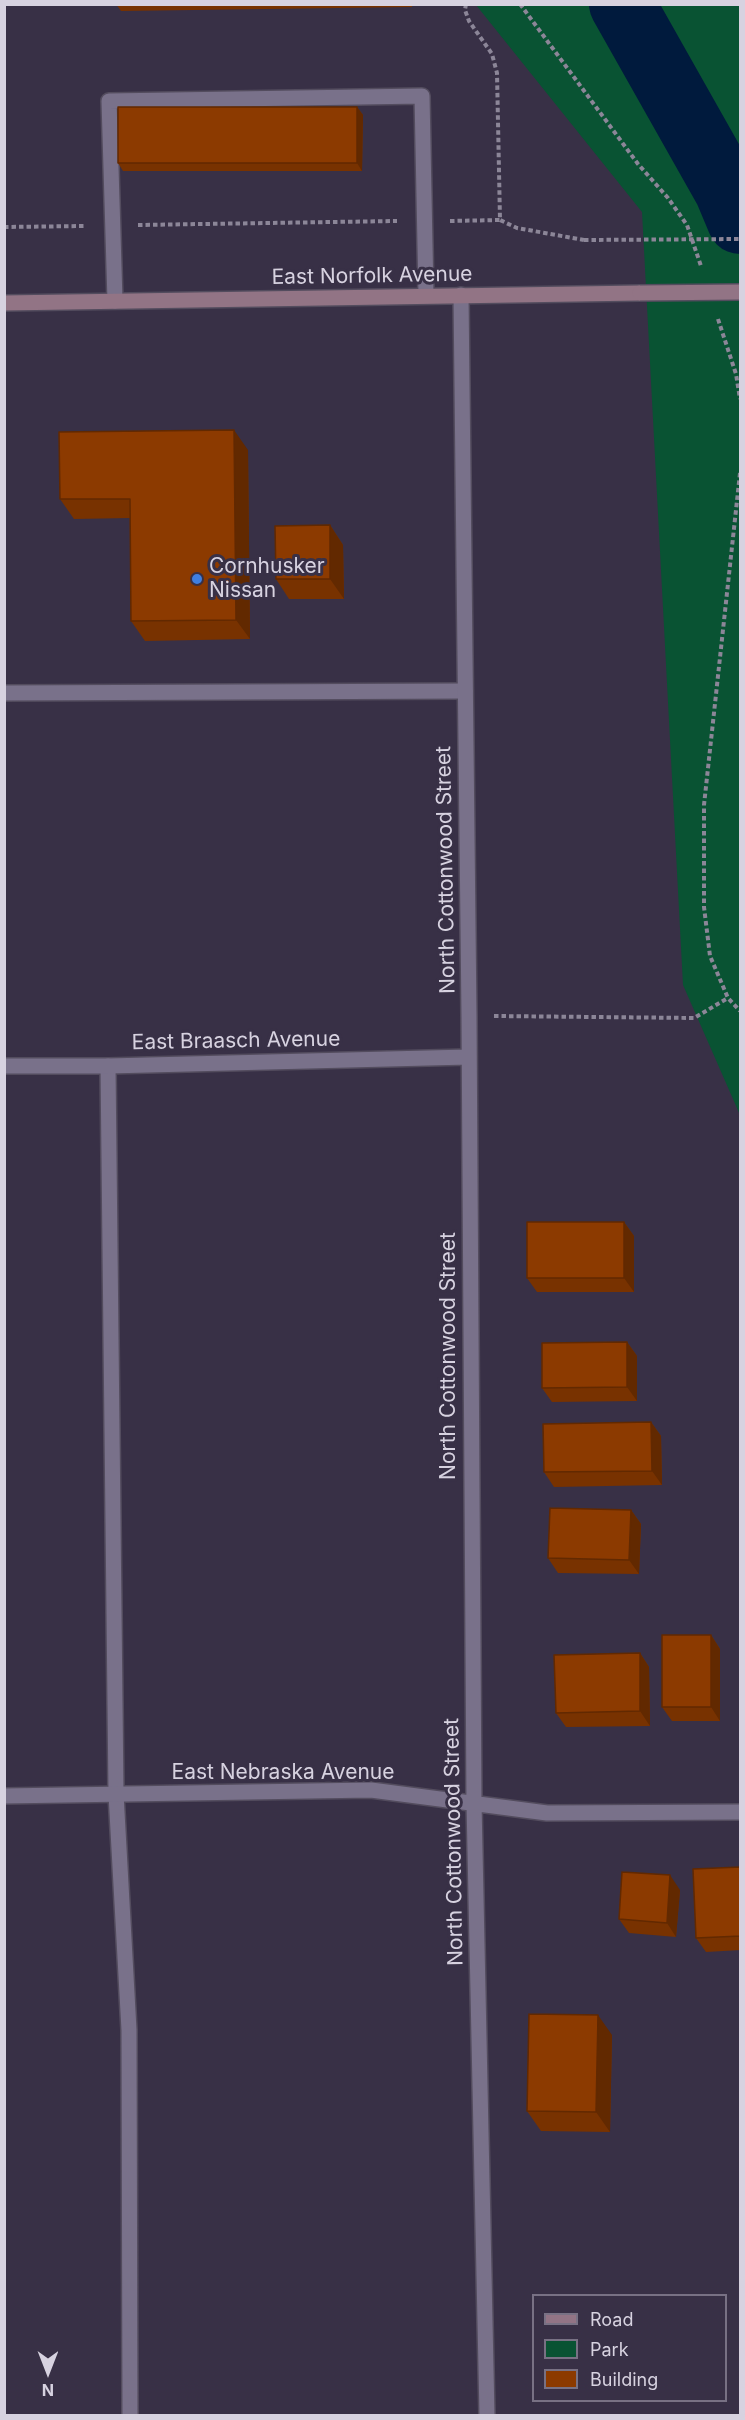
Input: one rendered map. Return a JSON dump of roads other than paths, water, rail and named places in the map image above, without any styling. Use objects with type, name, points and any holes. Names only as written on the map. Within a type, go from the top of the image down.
[{"type":"main road","name":"East Norfolk Avenue","points":[[4,303],[741,292]]},
{"type":"street","points":[[115,301],[110,100],[422,96],[426,295]]},
{"type":"street","name":"North Cottonwood Street","points":[[461,295],[474,1803],[487,2415]]},
{"type":"street","points":[[4,693],[465,691]]},
{"type":"street","name":"East Braasch Avenue","points":[[4,1066],[108,1066],[468,1057]]},
{"type":"street","points":[[108,1066],[116,1794],[129,2030],[130,2415]]},
{"type":"street","name":"East Nebraska Avenue","points":[[4,1796],[371,1790],[547,1814],[741,1812]]},
{"type":"waterway","points":[[622,4],[727,190],[740,221]]},
{"type":"place","name":"Cornhusker Nissan","points":[[197,579]]}]
